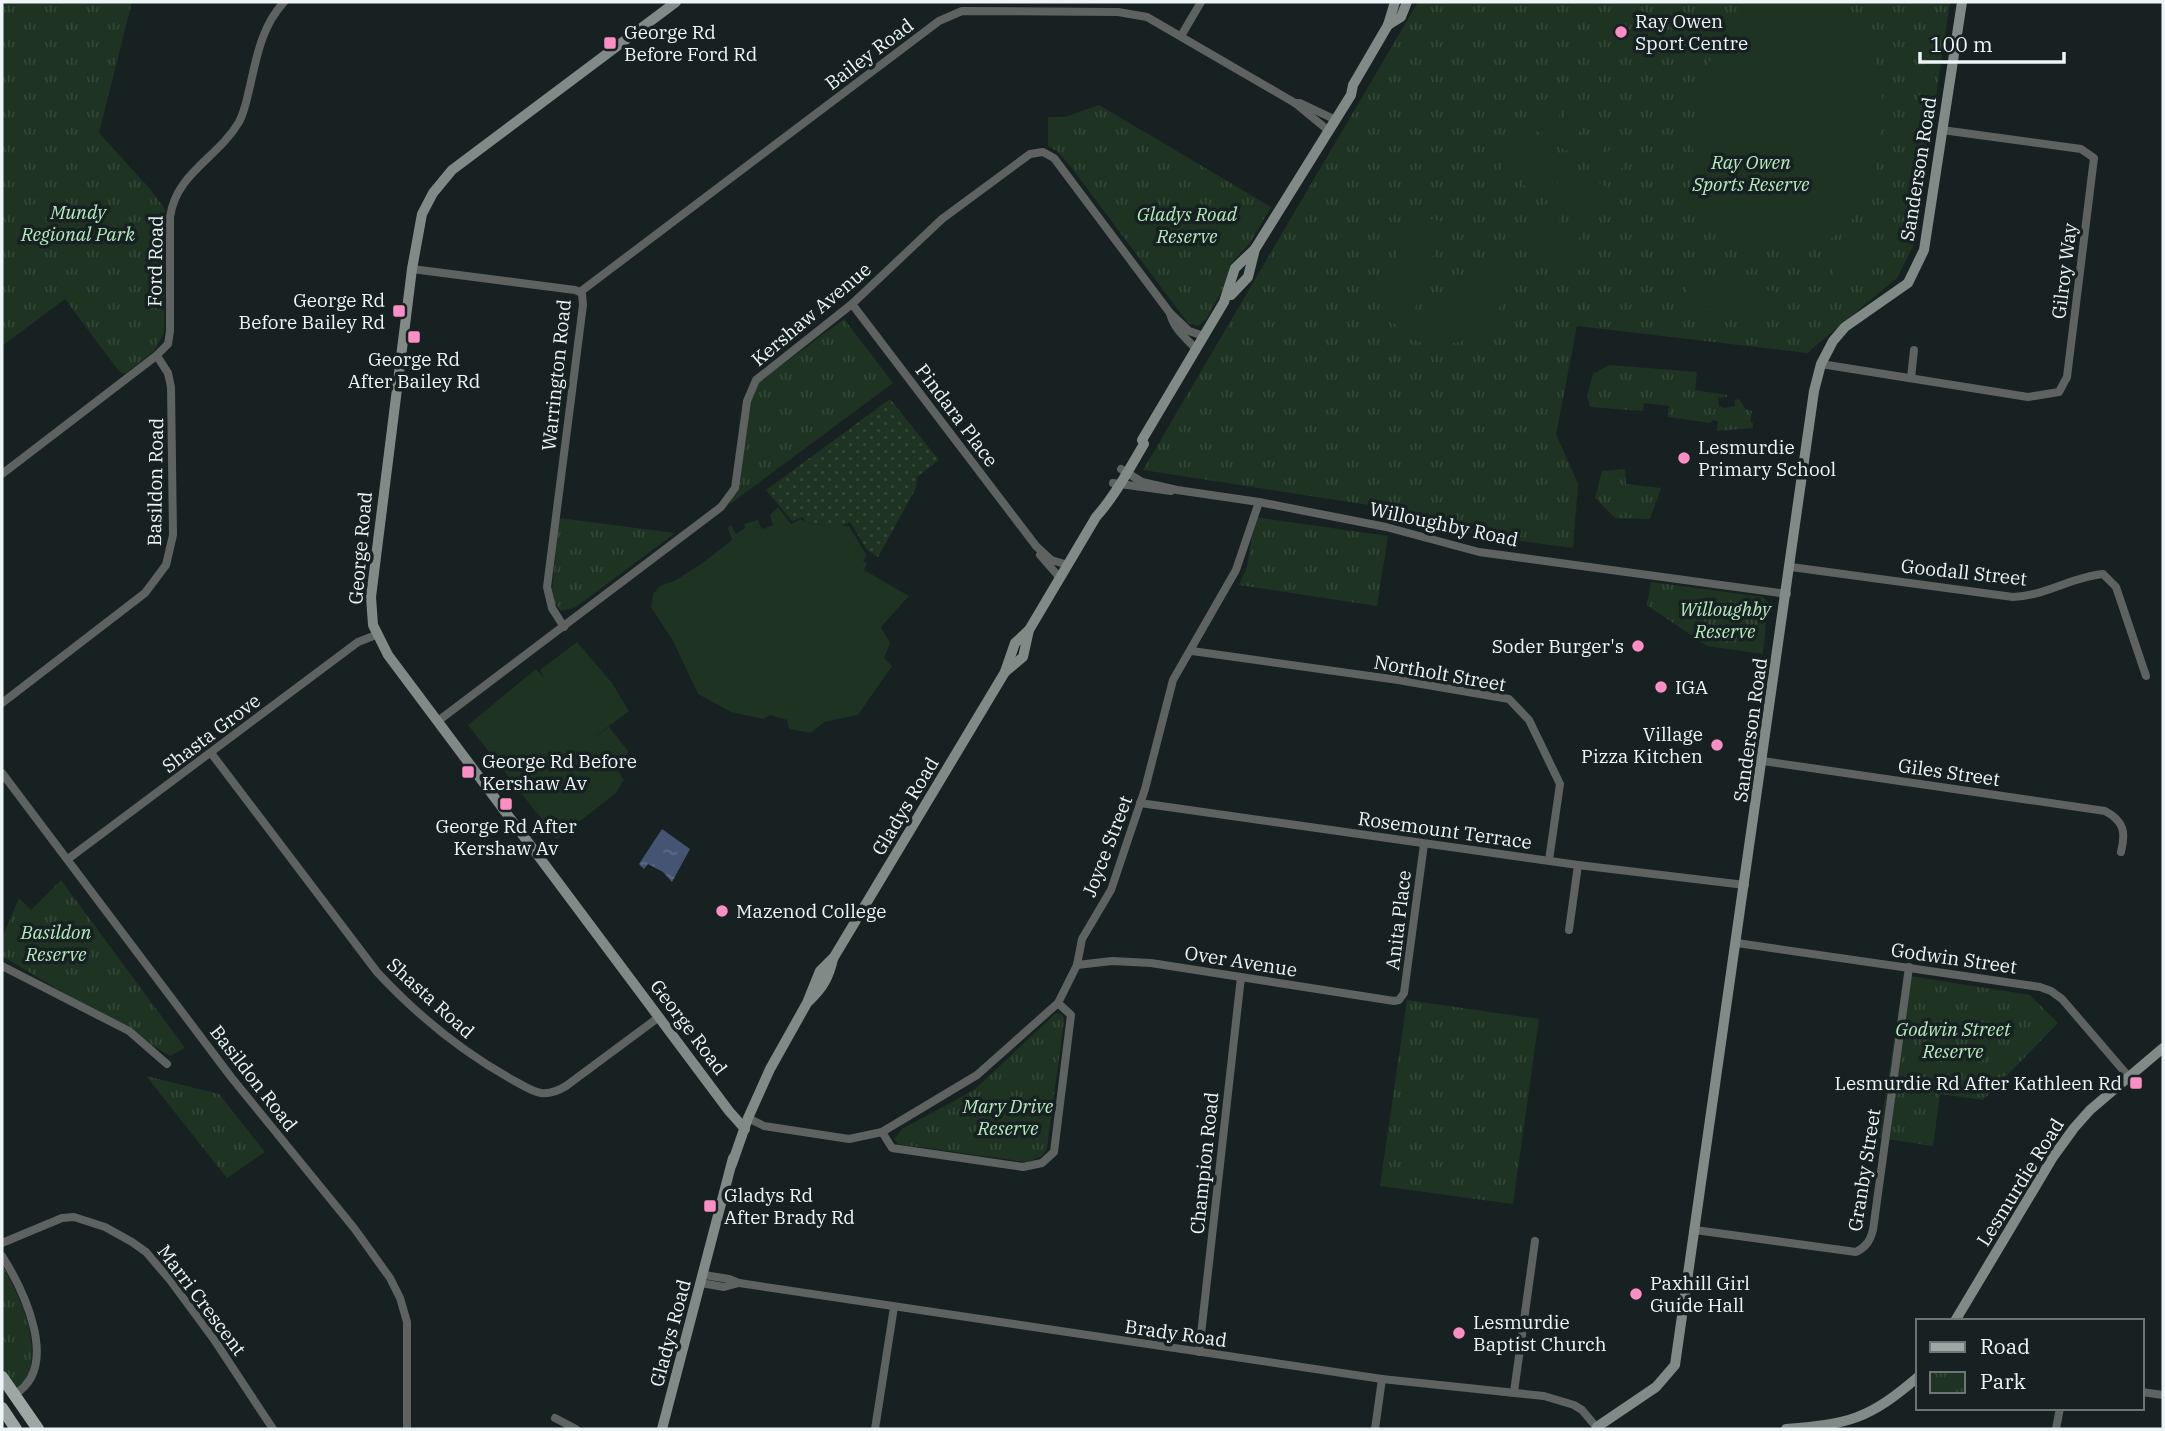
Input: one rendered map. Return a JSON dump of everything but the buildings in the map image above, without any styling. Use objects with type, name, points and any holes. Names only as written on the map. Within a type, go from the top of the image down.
[{"type":"main road","points":[[2,1377],[38,1429]]},
{"type":"main road","points":[[2,1388],[28,1429]]},
{"type":"main road","points":[[2,1408],[10,1423]]},
{"type":"street","name":"Ford Road","points":[[2,474],[157,356],[167,344],[170,331],[170,217],[174,200],[188,176],[239,122],[247,102],[263,34],[284,2]]},
{"type":"street","name":"George Road","points":[[676,2],[445,177],[422,214],[412,269],[370,606],[376,635],[388,655],[726,1105],[744,1121]]},
{"type":"street","points":[[1181,36],[1200,2]]},
{"type":"street","name":"Gladys Road","points":[[662,1429],[732,1164],[756,1087],[770,1069],[807,1003],[822,989],[830,975],[834,957],[1005,672],[1015,643],[1029,630],[1096,517],[1107,506],[1124,470],[1143,444],[1142,440],[1224,302],[1235,268],[1255,249],[1296,180],[1311,161],[1333,118],[1353,91],[1353,85],[1388,25],[1395,2]]},
{"type":"street","name":"Gladys Road","points":[[1388,25],[1401,17],[1407,2]]},
{"type":"street","name":"Sanderson Road","points":[[1598,1428],[1656,1387],[1675,1365],[1814,391],[1821,364],[1833,341],[1845,327],[1908,283],[1924,250],[1962,2]]},
{"type":"street","name":"Bailey Road","points":[[580,292],[939,21],[971,10],[1125,12],[1147,17],[1295,103],[1327,129]]},
{"type":"street","name":"Bailey Road","points":[[1295,103],[1333,118]]},
{"type":"street","name":"Gilroy Way","points":[[1821,364],[2028,397],[2059,392],[2067,377],[2094,158],[2081,149],[1942,130]]},
{"type":"street","name":"Kershaw Avenue","points":[[438,721],[726,502],[737,478],[747,401],[752,386],[772,366],[852,304],[953,211],[1025,156],[1040,152],[1050,155],[1170,313],[1189,331],[1204,336]]},
{"type":"street","name":"Warrington Road","points":[[412,269],[580,292],[583,305],[547,587],[552,608],[564,627]]},
{"type":"street","name":"Pindara Place","points":[[852,304],[1036,547],[1045,563],[1060,578]]},
{"type":"street","name":"Kershaw Avenue","points":[[1170,313],[1173,322],[1196,349]]},
{"type":"street","points":[[1910,378],[1914,351]]},
{"type":"street","name":"Basildon Road","points":[[2,703],[145,593],[166,565],[173,535],[171,387],[168,373],[157,356]]},
{"type":"street","name":"Willoughby Road","points":[[1124,470],[1142,482],[1386,527],[1479,552],[1787,594]]},
{"type":"street","name":"Willoughby Road","points":[[1116,484],[1167,492],[1177,490]]},
{"type":"street","name":"Joyce Street","points":[[744,1121],[849,1139],[882,1132],[977,1075],[1058,1003],[1077,965],[1082,939],[1111,890],[1140,803],[1173,680],[1236,570],[1259,502]]},
{"type":"street","name":"Pindara Place","points":[[1036,547],[1051,560],[1068,565]]},
{"type":"street","name":"Goodall Street","points":[[1791,567],[2013,597],[2032,596],[2087,576],[2103,574],[2116,587],[2146,676]]},
{"type":"street","name":"Shasta Grove","points":[[68,859],[358,642],[376,635]]},
{"type":"street","name":"Northolt Street","points":[[1192,651],[1398,680],[1509,699],[1529,720],[1560,784],[1549,860]]},
{"type":"street","name":"Shasta Road","points":[[211,753],[367,961],[408,1003],[454,1042],[488,1066],[531,1090],[541,1093],[554,1092],[659,1017]]},
{"type":"street","name":"Giles Street","points":[[1763,761],[2105,811],[2119,820],[2123,828],[2125,837],[2121,852]]},
{"type":"street","name":"Basildon Road","points":[[2,773],[231,1077],[354,1228],[394,1284],[403,1306],[407,1331],[407,1429]]},
{"type":"street","name":"Rosemount Terrace","points":[[1140,803],[1578,865],[1745,885]]},
{"type":"street","name":"Anita Place","points":[[1399,999],[1404,993],[1424,844]]},
{"type":"street","points":[[1569,930],[1578,865]]},
{"type":"street","name":"Godwin Street","points":[[1737,943],[2040,986],[2062,999],[2129,1077]]},
{"type":"street","name":"Over Avenue","points":[[1077,965],[1128,961],[1394,1001],[1399,999]]},
{"type":"street","points":[[2,966],[129,1031],[167,1065]]},
{"type":"street","name":"Granby Street","points":[[1695,1230],[1856,1252],[1864,1248],[1873,1230],[1909,967]]},
{"type":"street","name":"Champion Road","points":[[1199,1352],[1241,977]]},
{"type":"street","points":[[882,1132],[892,1148],[1023,1167],[1042,1163],[1054,1152],[1071,1015],[1058,1003]]},
{"type":"street","name":"Lesmurdie Road","points":[[1956,1319],[2066,1139],[2091,1110],[2163,1048]]},
{"type":"street","name":"Marri Crescent","points":[[2,1243],[62,1218],[74,1217],[105,1227],[132,1242],[146,1252],[170,1280],[215,1341],[273,1429]]},
{"type":"street","points":[[1514,1392],[1535,1241]]},
{"type":"street","points":[[2,1256],[17,1282],[31,1316],[37,1344],[34,1367],[23,1390],[15,1394]]},
{"type":"street","name":"Brady Road","points":[[702,1279],[724,1286],[738,1283],[1382,1379],[1554,1398],[1574,1405],[1598,1428]]},
{"type":"street","points":[[875,1429],[894,1307]]},
{"type":"street","points":[[1376,1429],[1382,1379]]},
{"type":"street","points":[[1786,1429],[1837,1424],[1864,1416],[1889,1401],[1916,1379]]},
{"type":"street","points":[[2144,1392],[2163,1395]]},
{"type":"street","points":[[2056,1429],[2060,1410]]},
{"type":"street","points":[[555,1418],[576,1429]]},
{"type":"green space","name":"Mundy Regional Park","points":[[2,2],[132,2],[99,133],[165,209],[164,333],[154,351],[126,373],[121,373],[115,366],[65,299],[2,346]]},
{"type":"green space","name":"Ray Owen Sports Reserve","points":[[1418,2],[1950,2],[1914,244],[1897,278],[1807,353],[1577,326],[1556,434],[1578,484],[1573,548],[1481,536],[1395,509],[1143,470]]},
{"type":"green space","points":[[1773,2],[1820,4],[1845,16],[1859,29],[1870,45],[1881,83],[1880,143],[1876,166],[1860,207],[1849,223],[1834,236],[1816,245],[1795,248],[1770,246],[1753,241],[1737,235],[1716,220],[1701,197],[1693,163],[1695,121],[1712,54],[1731,23],[1756,7]]},
{"type":"green space","points":[[1551,91],[1568,102],[1546,137],[1529,126]]},
{"type":"green space","name":"Gladys Road Reserve","points":[[1099,105],[1271,207],[1250,243],[1231,264],[1228,280],[1206,319],[1198,326],[1188,323],[1071,167],[1057,151],[1048,146],[1048,117],[1065,117]]},
{"type":"green space","points":[[1572,105],[1589,116],[1567,151],[1550,140]]},
{"type":"green space","points":[[1598,120],[1615,131],[1592,166],[1575,155]]},
{"type":"green space","points":[[1619,134],[1636,145],[1614,180],[1597,170]]},
{"type":"green space","points":[[1523,135],[1540,146],[1517,181],[1500,170]]},
{"type":"green space","points":[[1545,148],[1562,159],[1540,194],[1522,184]]},
{"type":"green space","points":[[1570,164],[1587,175],[1564,210],[1547,199]]},
{"type":"green space","points":[[1592,178],[1609,189],[1586,224],[1569,214]]},
{"type":"green space","points":[[1543,208],[1561,219],[1538,254],[1521,243]]},
{"type":"green space","points":[[1432,219],[1446,223],[1418,294],[1415,311],[1421,318],[1448,303],[1488,262],[1504,255],[1514,255],[1521,270],[1485,326],[1466,339],[1438,345],[1411,338],[1400,330],[1392,319],[1388,305],[1391,273],[1410,222],[1427,228]]},
{"type":"green space","points":[[1565,222],[1582,233],[1560,268],[1543,257]]},
{"type":"green space","points":[[1852,231],[1873,234],[1868,269],[1848,266],[1845,279],[1834,277],[1839,243],[1850,244]]},
{"type":"green space","points":[[1688,279],[1774,291],[1770,318],[1684,306]]},
{"type":"green space","points":[[844,319],[893,383],[730,504],[751,388]]},
{"type":"green space","points":[[1609,365],[1697,372],[1695,390],[1727,395],[1718,398],[1719,406],[1724,408],[1735,406],[1735,399],[1740,400],[1745,409],[1752,411],[1750,422],[1753,423],[1753,428],[1717,431],[1718,421],[1712,420],[1711,423],[1668,417],[1669,406],[1644,403],[1643,411],[1590,407],[1587,396],[1593,374]]},
{"type":"green space","points":[[890,399],[939,460],[917,477],[916,488],[878,557],[867,550],[850,522],[838,527],[806,523],[803,517],[792,521],[766,490]]},
{"type":"green space","points":[[1625,469],[1626,484],[1661,488],[1650,519],[1615,518],[1595,498],[1602,471]]},
{"type":"green space","points":[[778,507],[791,524],[800,519],[809,524],[849,526],[867,556],[863,561],[867,563],[864,570],[909,596],[881,627],[890,643],[884,658],[892,666],[858,715],[824,722],[811,733],[789,729],[787,720],[770,715],[763,719],[731,712],[698,694],[673,641],[651,607],[653,594],[660,586],[676,580],[732,540],[728,528],[731,525],[736,534],[745,528],[744,524],[758,520],[762,529],[773,525],[770,515]]},
{"type":"green space","points":[[1255,517],[1388,536],[1377,606],[1239,585],[1247,567]]},
{"type":"green space","points":[[559,518],[675,533],[576,607],[561,611],[554,602],[552,592]]},
{"type":"green space","name":"Willoughby Reserve","points":[[1651,582],[1763,597],[1768,603],[1763,654],[1707,646],[1647,605]]},
{"type":"green space","points":[[577,642],[612,683],[629,711],[592,739],[609,727],[628,751],[626,767],[619,772],[624,780],[616,793],[557,839],[468,725],[536,669],[544,678],[540,670]]},
{"type":"green space","name":"Basildon Reserve","points":[[61,880],[185,1048],[170,1056],[2,956],[2,938],[19,898],[31,910]]},
{"type":"green space","name":"Godwin Street Reserve","points":[[1904,975],[2030,995],[2058,1023],[1983,1100],[1940,1094],[1933,1146],[1879,1138]]},
{"type":"green space","points":[[1407,1000],[1539,1019],[1513,1204],[1380,1186]]},
{"type":"green space","name":"Mary Drive Reserve","points":[[1056,1013],[1064,1018],[1047,1148],[1042,1156],[1027,1162],[898,1144],[894,1139],[902,1129],[974,1090]]},
{"type":"green space","points":[[146,1076],[219,1094],[265,1152],[227,1178]]},
{"type":"green space","points":[[2,1265],[21,1302],[31,1342],[29,1372],[23,1389],[15,1394],[2,1377]]},
{"type":"water","points":[[662,829],[690,849],[672,882],[663,872],[648,864],[644,869],[639,864]]},
{"type":"place","name":"Ray Owen Sport Centre","points":[[1621,32]]},
{"type":"place","name":"George Rd Before Ford Rd","points":[[610,43]]},
{"type":"place","name":"George Rd Before Bailey Rd","points":[[399,311]]},
{"type":"place","name":"George Rd After Bailey Rd","points":[[414,337]]},
{"type":"place","name":"Lesmurdie Primary School","points":[[1684,458]]},
{"type":"place","name":"Soder Burger's","points":[[1638,646]]},
{"type":"place","name":"IGA","points":[[1661,687]]},
{"type":"place","name":"Village Pizza Kitchen","points":[[1717,745]]},
{"type":"place","name":"George Rd Before Kershaw Av","points":[[468,772]]},
{"type":"place","name":"George Rd After Kershaw Av","points":[[506,804]]},
{"type":"place","name":"Mazenod College","points":[[722,911]]},
{"type":"place","name":"Lesmurdie Rd After Kathleen Rd","points":[[2136,1083]]},
{"type":"place","name":"Gladys Rd After Brady Rd","points":[[710,1206]]},
{"type":"place","name":"Paxhill Girl Guide Hall","points":[[1636,1294]]},
{"type":"place","name":"Lesmurdie Baptist Church","points":[[1459,1333]]}]
